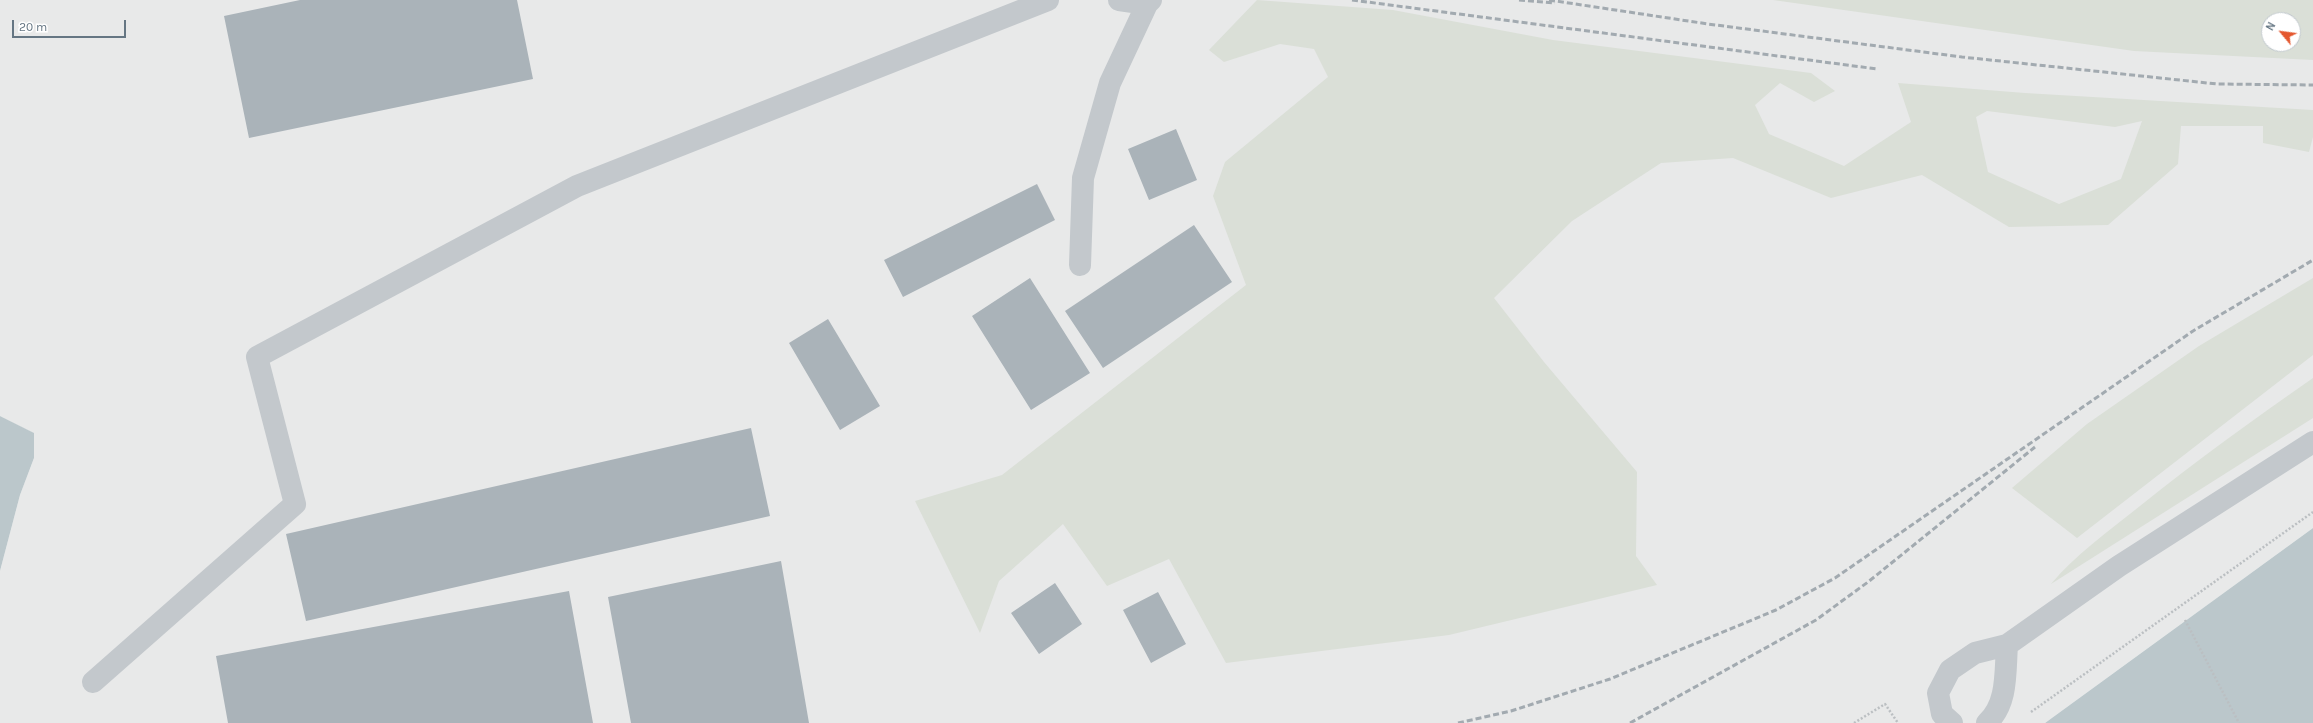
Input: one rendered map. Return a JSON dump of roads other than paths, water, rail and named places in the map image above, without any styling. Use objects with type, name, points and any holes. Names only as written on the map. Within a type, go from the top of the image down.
[{"type":"street","points":[[93,682],[295,504],[257,357],[577,186],[1048,0]]},
{"type":"street","points":[[1080,264],[1083,178],[1110,83],[1149,2],[1119,0]]},
{"type":"street","points":[[1952,723],[1942,714],[1938,693],[1950,670],[1975,653],[2007,646],[2118,566],[2313,442]]},
{"type":"street","points":[[1987,723],[1996,713],[2004,688],[2007,646]]},
{"type":"railway","points":[[1352,0],[1877,69]]},
{"type":"railway","points":[[1519,0],[1555,3]]},
{"type":"railway","points":[[1549,0],[1708,24],[1962,57],[2217,84],[2313,85]]},
{"type":"railway","points":[[1458,723],[1511,711],[1610,679],[1776,610],[1835,578],[2193,331],[2313,260]]},
{"type":"railway","points":[[1630,723],[1816,620],[1868,582],[2035,447]]}]
